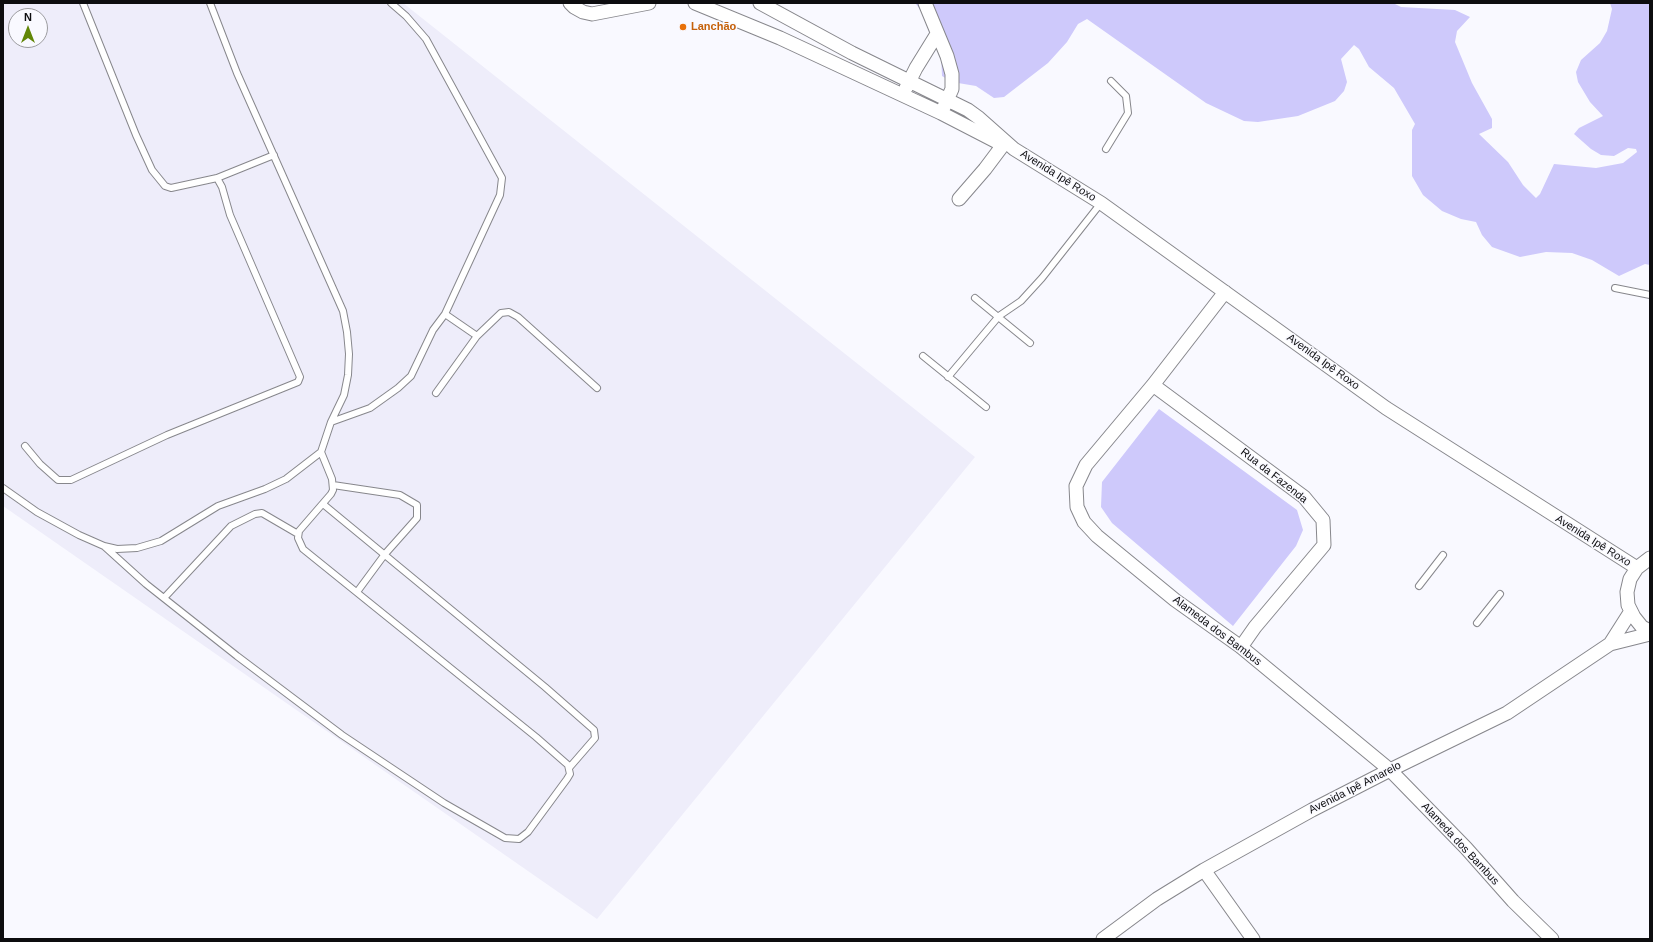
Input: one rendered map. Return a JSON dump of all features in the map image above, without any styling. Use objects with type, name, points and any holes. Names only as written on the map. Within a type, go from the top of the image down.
[{"type":"street","points":[[570,3],[583,12],[592,14],[649,3]]},
{"type":"street","name":"Avenida Ipê Roxo","points":[[695,3],[780,38],[941,112],[1009,147],[1101,203],[1406,422],[1637,568]]},
{"type":"street","name":"Avenida Ipê Roxo","points":[[760,3],[852,52],[948,99],[979,118],[1009,147]]},
{"type":"street","points":[[925,3],[947,56],[952,74],[952,89],[941,112]]},
{"type":"street","points":[[902,95],[937,34]]},
{"type":"street","points":[[959,199],[985,170],[1009,147]]},
{"type":"street","name":"Alameda dos Bambus","points":[[1225,292],[1153,385],[1086,465],[1076,486],[1076,507],[1084,522],[1097,536],[1175,600],[1241,647],[1390,770],[1466,848],[1513,901],[1552,939]]},
{"type":"street","name":"Rua da Fazenda","points":[[1153,385],[1304,497],[1324,520],[1324,545],[1255,627],[1241,647]]},
{"type":"street","points":[[1650,558],[1637,568],[1630,580],[1627,592],[1628,605],[1634,617],[1642,627],[1650,633]]},
{"type":"street","name":"Avenida Ipê Amarelo","points":[[1610,644],[1631,611]]},
{"type":"street","name":"Avenida Ipê Amarelo","points":[[1103,939],[1157,899],[1204,870],[1312,810],[1507,713],[1610,644],[1650,633]]},
{"type":"street","points":[[1204,870],[1253,939]]},
{"type":"lane","points":[[83,3],[136,135],[152,170],[165,186],[171,188],[217,178],[274,155]]},
{"type":"lane","points":[[3,488],[37,512],[79,535],[104,546],[117,549],[137,548],[161,541],[218,506],[265,489],[286,479],[321,452],[331,422],[344,396],[348,375],[349,354],[343,311],[237,73],[210,3]]},
{"type":"lane","points":[[331,422],[370,408],[398,388],[411,376],[433,330],[445,314],[500,195],[502,178],[426,39],[406,16],[390,3]]},
{"type":"lane","points":[[1106,149],[1128,113],[1126,96],[1111,81]]},
{"type":"lane","points":[[25,446],[40,464],[58,480],[71,480],[167,435],[298,382],[300,377],[230,215],[222,187],[217,178]]},
{"type":"lane","points":[[948,376],[998,317],[1018,303],[1042,278],[1101,203]]},
{"type":"lane","points":[[1615,288],[1650,295]]},
{"type":"lane","points":[[975,298],[1030,343]]},
{"type":"lane","points":[[436,393],[478,336],[501,313],[509,312],[518,317],[597,388]]},
{"type":"lane","points":[[445,314],[478,336]]},
{"type":"lane","points":[[924,356],[986,407]]},
{"type":"lane","points":[[104,546],[164,598],[237,656],[342,735],[444,803],[505,838],[519,839],[528,832],[570,774],[569,768],[536,737],[299,543],[298,534],[331,494],[333,485],[321,452]]},
{"type":"lane","points":[[333,485],[400,495],[418,505],[417,518],[385,554],[357,592]]},
{"type":"lane","points":[[323,504],[539,682],[594,730],[595,738],[569,768]]},
{"type":"lane","points":[[164,598],[230,526],[255,514],[262,514],[298,534]]},
{"type":"lane","points":[[1419,586],[1443,555]]},
{"type":"lane","points":[[1477,623],[1500,594]]},
{"type":"shaded area","points":[[3,3],[403,3],[975,457],[597,919],[3,506]]},
{"type":"shaded area","points":[[915,3],[1393,3],[1401,7],[1455,10],[1470,17],[1457,31],[1455,42],[1472,83],[1492,119],[1492,128],[1479,134],[1508,162],[1523,185],[1536,198],[1540,194],[1554,164],[1596,168],[1623,163],[1637,152],[1636,149],[1628,148],[1614,156],[1601,155],[1591,149],[1574,134],[1579,128],[1603,116],[1590,102],[1578,82],[1576,72],[1581,60],[1600,43],[1607,31],[1612,9],[1610,3],[1650,3],[1650,265],[1645,264],[1619,276],[1592,260],[1572,253],[1546,252],[1520,257],[1492,247],[1482,235],[1476,222],[1461,219],[1442,211],[1423,195],[1412,176],[1412,130],[1415,124],[1394,88],[1369,67],[1359,49],[1354,45],[1341,59],[1347,82],[1344,91],[1335,101],[1298,116],[1258,122],[1244,121],[1206,103],[1087,19],[1078,24],[1067,42],[1048,63],[1004,97],[994,98],[976,86],[952,82],[942,76],[941,54],[928,19]]},
{"type":"shaded area","points":[[1159,409],[1297,510],[1303,530],[1296,546],[1233,626],[1112,523],[1101,507],[1102,482]]},
{"type":"place","name":"Lanchão","points":[[683,27]]}]
